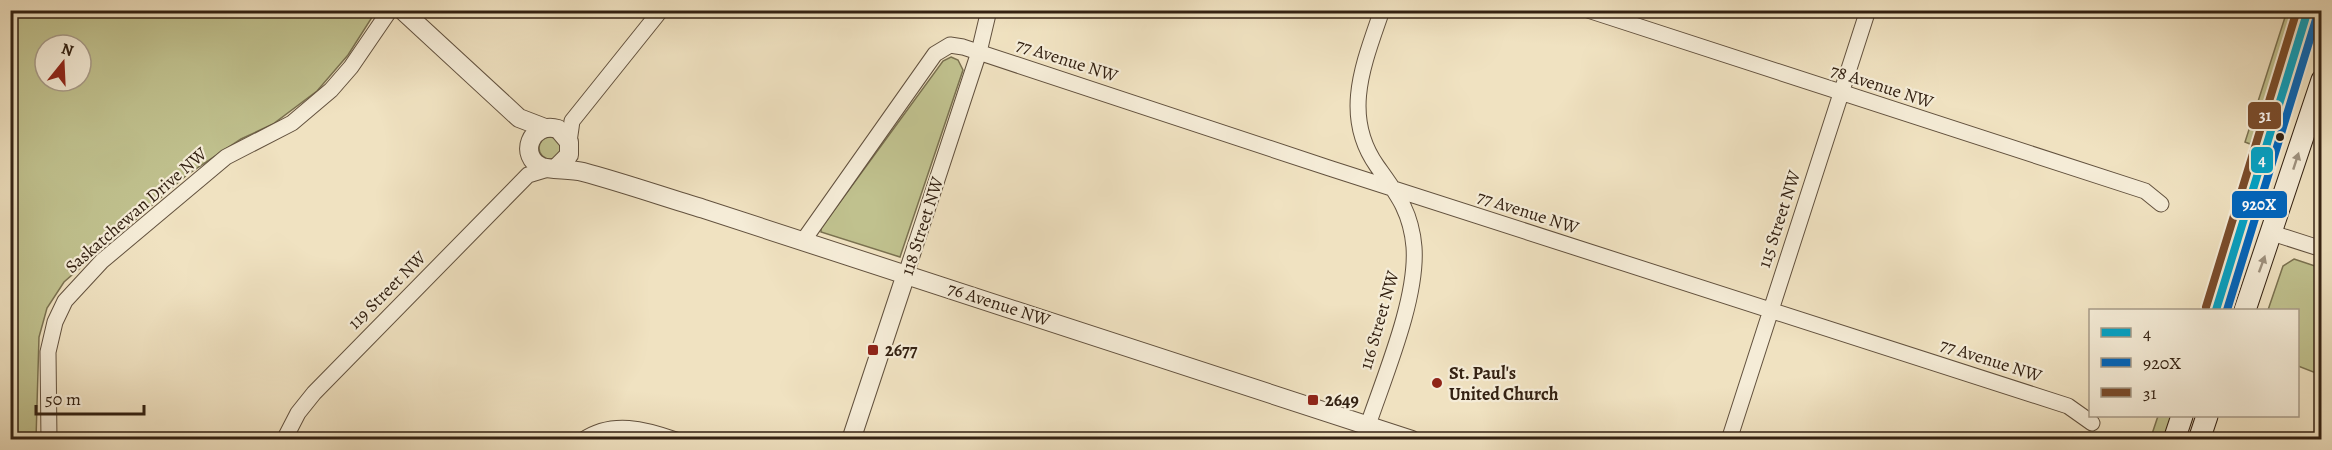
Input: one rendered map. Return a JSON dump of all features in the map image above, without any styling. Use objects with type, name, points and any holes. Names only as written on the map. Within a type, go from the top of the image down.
[{"type":"main road","points":[[2216,309],[2308,10]]},
{"type":"main road","points":[[2245,309],[2322,80]]},
{"type":"main road","points":[[2174,440],[2182,417]]},
{"type":"main road","points":[[2199,440],[2207,417]]},
{"type":"street","name":"Saskatchewan Drive NW","points":[[49,440],[48,352],[55,322],[65,301],[102,261],[226,157],[292,123],[331,90],[351,67],[390,10]]},
{"type":"street","points":[[402,10],[519,118],[564,133],[575,161],[585,172]]},
{"type":"street","points":[[554,168],[566,161],[572,121],[661,10]]},
{"type":"street","name":"118 Street NW","points":[[851,440],[979,52],[989,10]]},
{"type":"street","name":"116 Street NW","points":[[1365,432],[1405,312],[1413,277],[1412,231],[1402,201],[1371,156],[1358,117],[1361,72],[1382,10]]},
{"type":"street","name":"78 Avenue NW","points":[[1588,10],[2145,191],[2161,204]]},
{"type":"street","name":"115 Street NW","points":[[1729,440],[1868,10]]},
{"type":"street","name":"77 Avenue NW","points":[[803,241],[935,54],[950,45],[979,52],[2068,406],[2092,423]]},
{"type":"street","points":[[519,118],[530,151]]},
{"type":"street","points":[[528,175],[533,135],[572,121]]},
{"type":"street","name":"76 Avenue NW","points":[[530,151],[538,165],[585,172],[906,274],[1365,432],[1412,440]]},
{"type":"street","name":"119 Street NW","points":[[284,440],[298,413],[314,393],[528,175],[554,168]]},
{"type":"street","points":[[2272,233],[2322,249]]},
{"type":"street","points":[[587,437],[619,427],[649,430],[676,440]]},
{"type":"green space","points":[[10,11],[376,11],[348,55],[317,91],[273,124],[241,139],[188,174],[64,282],[47,308],[39,337],[36,439],[11,439]]},
{"type":"green space","points":[[2287,11],[2298,11],[2276,87],[2250,144],[2245,142]]},
{"type":"green space","points":[[951,57],[958,60],[963,70],[900,257],[821,232],[821,228],[943,61]]},
{"type":"green space","points":[[546,137],[554,137],[561,144],[561,152],[554,159],[546,159],[539,152],[539,144]]},
{"type":"green space","points":[[2294,259],[2321,268],[2321,375],[2299,366],[2299,309],[2268,309],[2283,266]]},
{"type":"green space","points":[[2158,417],[2172,417],[2164,439],[2150,440]]},
{"type":"transit line","name":"31","points":[[2206,307],[2297,10]]},
{"type":"transit line","name":"4","points":[[2216,309],[2308,10]]},
{"type":"transit line","name":"920X","points":[[2227,309],[2318,13]]},
{"type":"place","name":"2677","points":[[873,350]]},
{"type":"place","name":"St. Paul's United Church","points":[[1437,383]]},
{"type":"place","name":"2649","points":[[1313,400]]}]
